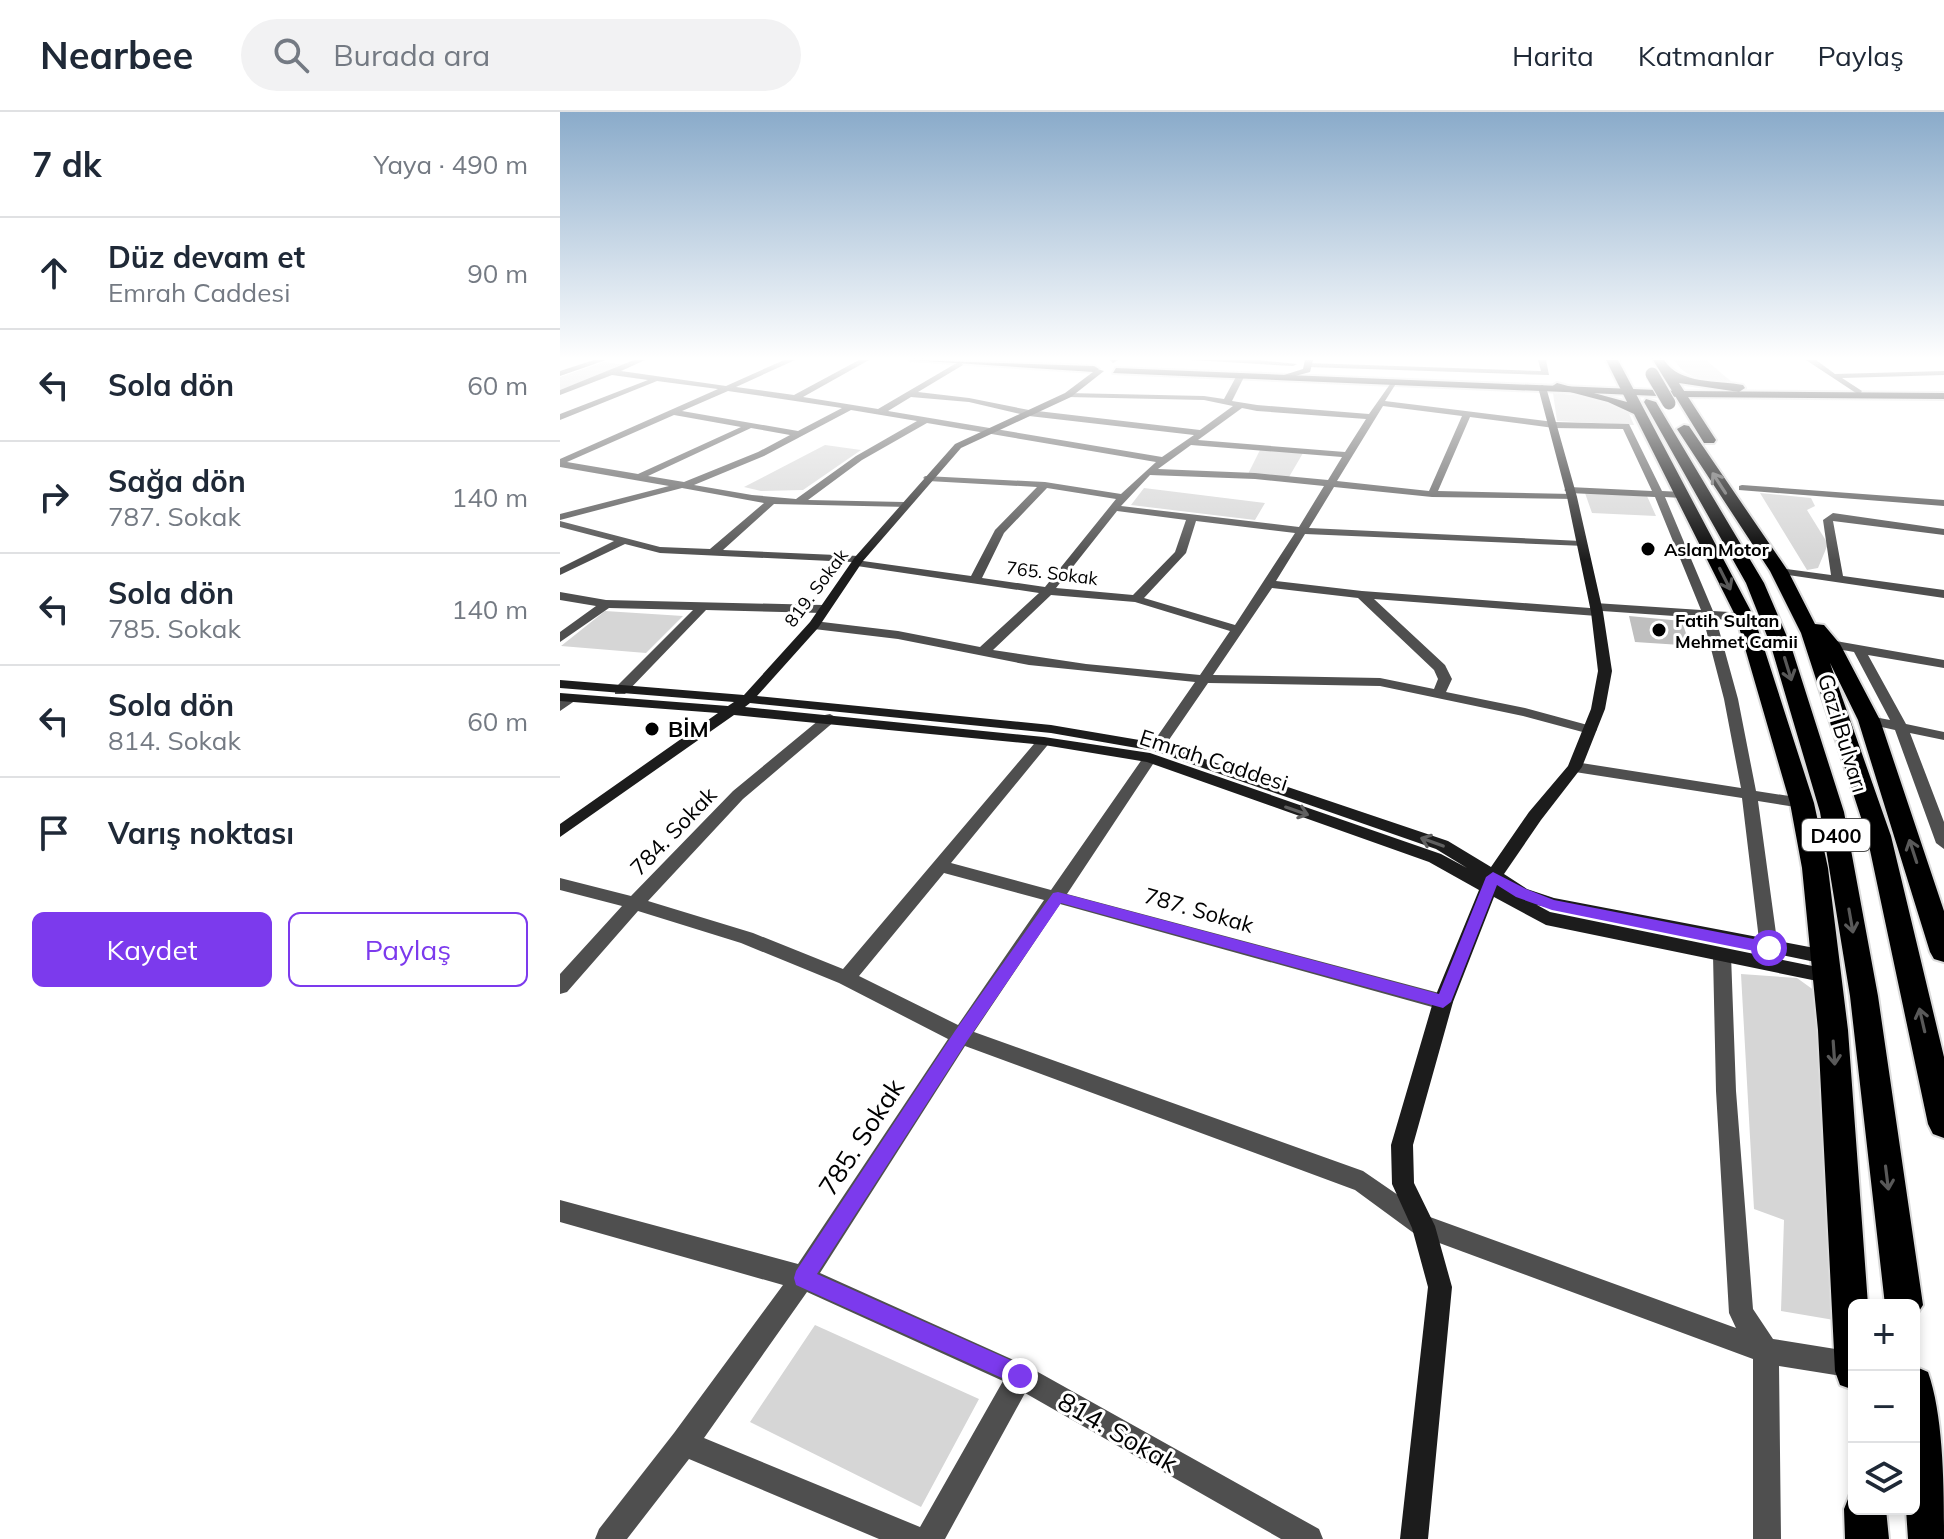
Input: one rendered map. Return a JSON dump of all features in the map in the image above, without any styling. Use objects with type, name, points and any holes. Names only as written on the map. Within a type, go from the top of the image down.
[{"type":"highway","points":[[1672,427],[1682,495],[1745,617],[1802,803],[1815,868],[1826,966],[1849,1299]]},
{"type":"highway","name":"Gazi Bulvarı","points":[[1681,427],[1781,646],[1832,812],[1864,996],[1903,1299]]},
{"type":"highway","name":"Gazi Bulvarı","points":[[1686,427],[1779,571],[1810,633],[1879,836],[1944,1124]]},
{"type":"highway","points":[[1692,427],[1742,488],[1768,530],[1779,571]]},
{"type":"highway","points":[[1682,495],[1755,583]]},
{"type":"highway","points":[[1795,602],[1830,644],[1869,720],[1944,952]]},
{"type":"highway","points":[[1920,1443],[1930,1539]]},
{"type":"highway","points":[[1865,1515],[1867,1539]]},
{"type":"street","points":[[560,463],[640,427]]},
{"type":"street","points":[[642,475],[748,427]]},
{"type":"street","points":[[753,427],[799,434]]},
{"type":"street","points":[[560,517],[687,484],[761,454],[813,427]]},
{"type":"street","points":[[800,501],[859,458],[914,427]]},
{"type":"street","points":[[970,427],[1163,460]]},
{"type":"street","name":"819. Sokak","points":[[560,832],[747,699],[814,625],[858,561],[928,478],[958,446],[998,427]]},
{"type":"street","points":[[1147,427],[1202,433]]},
{"type":"street","points":[[985,650],[1048,591],[1123,497],[1148,472],[1211,427]]},
{"type":"street","name":"785. Sokak","points":[[609,1539],[684,1443],[803,1278],[961,1036],[1239,630],[1367,427]]},
{"type":"street","points":[[1432,494],[1461,427]]},
{"type":"street","points":[[1414,1539],[1440,1287],[1423,1226],[1403,1184],[1402,1145],[1443,1002],[1491,883],[1535,816],[1575,767],[1598,709],[1605,671],[1596,610],[1554,427]]},
{"type":"street","points":[[1626,427],[1659,494],[1709,617],[1752,796],[1769,948]]},
{"type":"street","points":[[1191,442],[1349,455]]},
{"type":"street","points":[[560,463],[642,475],[732,495],[773,500],[904,505]]},
{"type":"street","points":[[1148,472],[1255,476],[1432,494],[1682,495]]},
{"type":"street","points":[[928,478],[1045,485],[1123,497]]},
{"type":"street","points":[[974,582],[999,532],[1045,485]]},
{"type":"street","points":[[1742,488],[1944,503]]},
{"type":"street","points":[[712,553],[773,500]]},
{"type":"street","points":[[1114,508],[1303,531],[1581,544]]},
{"type":"street","points":[[1837,577],[1828,520],[1833,516],[1944,532]]},
{"type":"street","points":[[1136,599],[1180,553],[1192,517]]},
{"type":"street","name":"765. Sokak","points":[[560,524],[660,550],[858,561],[974,582],[1136,599],[1239,630]]},
{"type":"street","points":[[560,534],[576,529]]},
{"type":"street","points":[[560,572],[621,542]]},
{"type":"street","points":[[1779,571],[1944,594]]},
{"type":"street","points":[[1269,584],[1362,595],[1745,617]]},
{"type":"street","points":[[1362,595],[1440,668],[1445,679],[1439,693]]},
{"type":"street","points":[[560,596],[606,604],[823,609]]},
{"type":"street","points":[[560,638],[606,604]]},
{"type":"street","points":[[620,691],[702,607]]},
{"type":"street","points":[[814,625],[898,635],[1029,661],[1204,679],[1380,682],[1439,693],[1590,730]]},
{"type":"street","points":[[1830,644],[1944,664]]},
{"type":"street","points":[[1859,649],[1901,727],[1944,843]]},
{"type":"street","name":"Emrah Caddesi","points":[[560,684],[1051,729],[1153,752],[1552,904],[1769,948],[1826,966]]},
{"type":"street","name":"Emrah Caddesi","points":[[564,701],[830,718],[1153,752]]},
{"type":"street","name":"784. Sokak","points":[[560,987],[738,795],[830,718]]},
{"type":"street","points":[[1869,720],[1944,736]]},
{"type":"street","points":[[846,978],[1044,741]]},
{"type":"street","points":[[1575,767],[1802,803]]},
{"type":"street","name":"787. Sokak","points":[[941,866],[1443,1002]]},
{"type":"street","name":"Emrah Caddesi","points":[[1491,883],[1546,918],[1722,955],[1826,966]]},
{"type":"street","points":[[560,884],[635,903],[747,938],[846,978],[961,1036],[1363,1182],[1423,1226],[1766,1351],[1848,1364]]},
{"type":"street","points":[[1938,928],[1944,901]]},
{"type":"street","points":[[1722,955],[1726,1091],[1741,1313],[1766,1351],[1767,1539]]},
{"type":"street","name":"814. Sokak","points":[[560,1211],[803,1278],[1020,1376],[1309,1539]]},
{"type":"street","points":[[929,1539],[1020,1376]]},
{"type":"street","points":[[684,1443],[913,1539]]},
{"type":"shaded area","points":[[825,445],[861,450],[803,490],[761,491],[744,487]]},
{"type":"shaded area","points":[[1260,450],[1303,453],[1289,477],[1248,474]]},
{"type":"shaded area","points":[[1144,488],[1265,503],[1255,520],[1131,505]]},
{"type":"shaded area","points":[[1585,493],[1647,496],[1656,516],[1592,513]]},
{"type":"shaded area","points":[[1760,493],[1811,498],[1815,506],[1807,510],[1828,544],[1818,568],[1807,570]]},
{"type":"shaded area","points":[[605,611],[683,616],[646,653],[561,646]]},
{"type":"shaded area","points":[[1741,974],[1797,978],[1822,996],[1834,1320],[1781,1311],[1784,1220],[1754,1209]]},
{"type":"shaded area","points":[[815,1325],[979,1399],[921,1507],[750,1422]]},
{"type":"building","name":"Fatih Sultan Mehmet Camii","points":[[1629,616],[1682,621],[1688,640],[1681,645],[1635,642]]},
{"type":"place","name":"Aslan Motor","points":[[1648,549]]},
{"type":"place","name":"Fatih Sultan Mehmet Camii","points":[[1659,630]]},
{"type":"place","name":"BİM","points":[[652,729]]},
{"type":"route","points":[[1020,1376],[803,1278],[961,1036],[1058,897],[1443,1002],[1493,877],[1521,893],[1552,904],[1769,948]]}]
